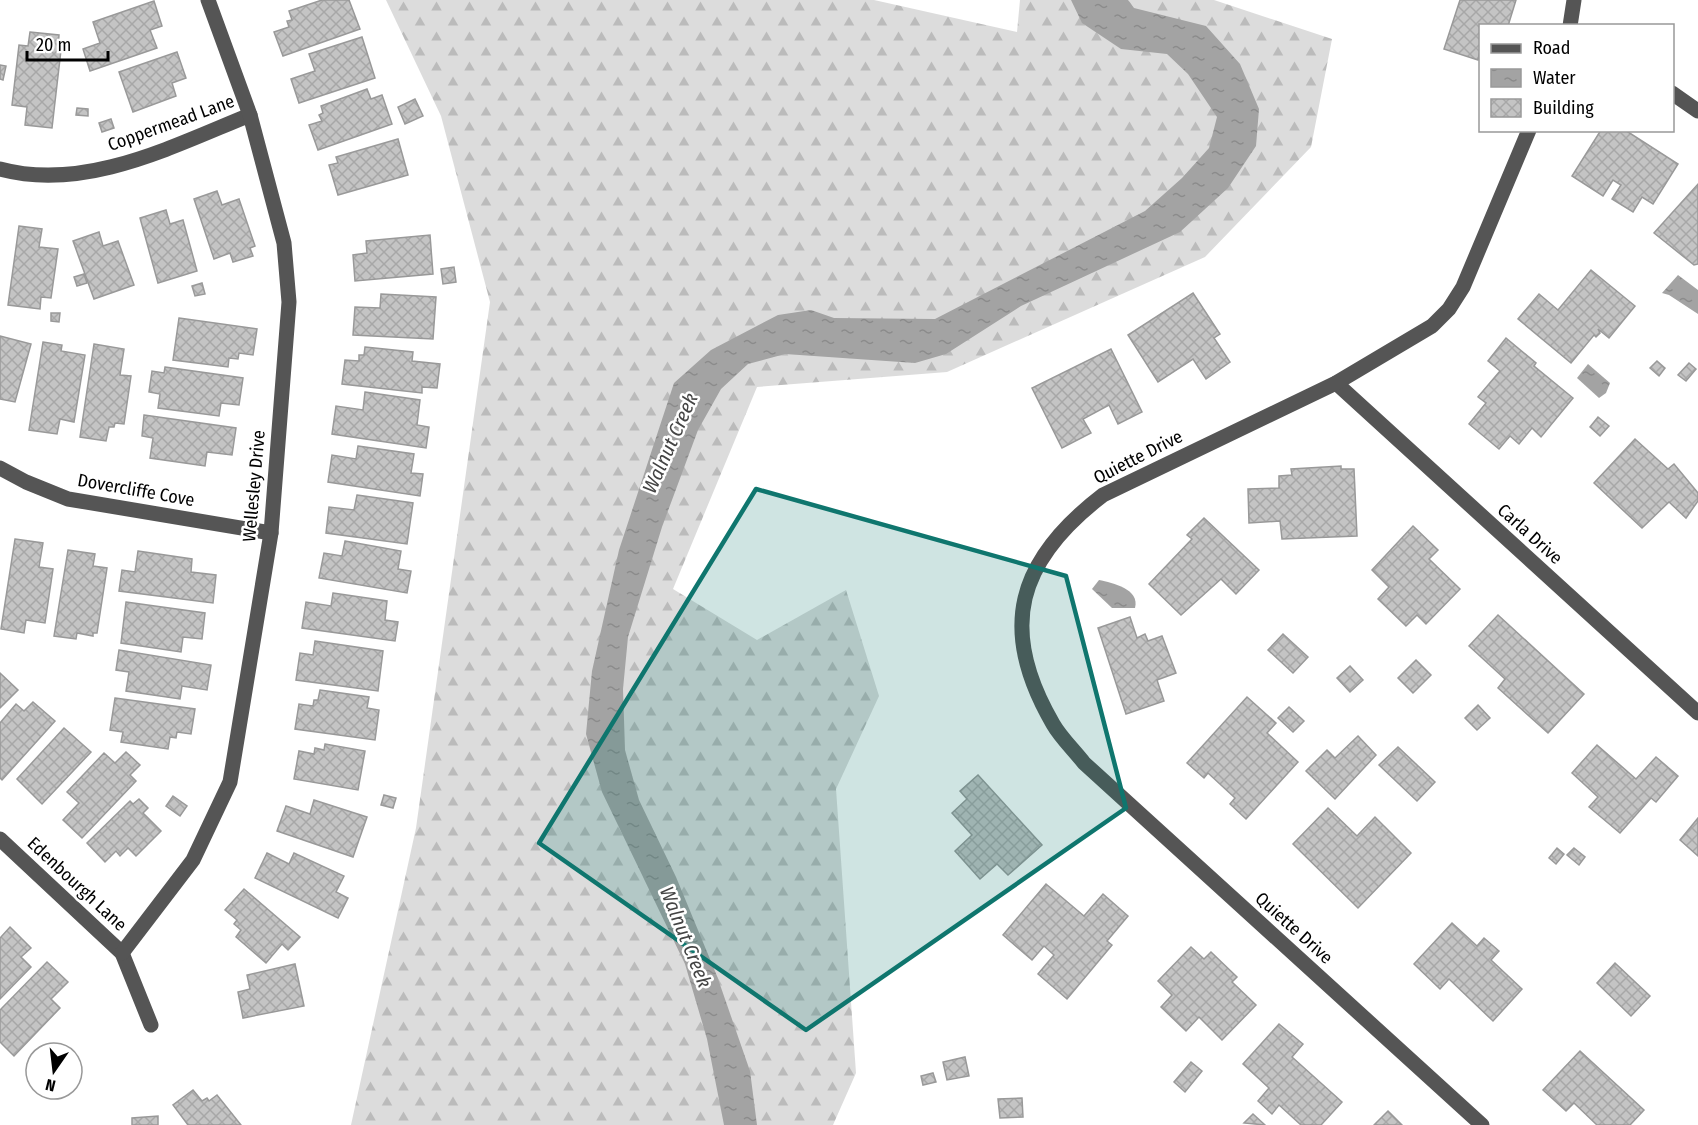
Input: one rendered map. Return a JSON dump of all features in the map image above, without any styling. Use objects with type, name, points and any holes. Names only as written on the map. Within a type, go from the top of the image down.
[{"type":"street","name":"Wellesley Drive","points":[[122,953],[193,860],[230,782],[271,533],[289,302],[284,243],[250,115],[208,0]]},
{"type":"street","points":[[1570,24],[1574,0]]},
{"type":"street","points":[[1674,94],[1698,111]]},
{"type":"street","name":"Coppermead Lane","points":[[0,169],[25,176],[88,172],[141,159],[250,115]]},
{"type":"street","name":"Quiette Drive","points":[[1482,1125],[1084,763],[1054,726],[1032,684],[1022,645],[1021,607],[1034,573],[1054,540],[1076,516],[1103,495],[1336,383],[1432,326],[1449,309],[1463,288],[1528,132]]},
{"type":"street","name":"Carla Drive","points":[[1336,383],[1698,713]]},
{"type":"street","name":"Dovercliffe Cove","points":[[0,468],[26,482],[68,499],[271,533]]},
{"type":"street","name":"Edenbourgh Lane","points":[[0,839],[122,953],[151,1025]]},
{"type":"highlighted area","points":[[756,489],[1066,576],[1126,808],[806,1030],[539,843]]},
{"type":"green space","points":[[386,0],[874,0],[1017,32],[1020,0],[1214,0],[1332,39],[1311,147],[1205,257],[947,372],[757,387],[673,589],[757,640],[846,590],[879,696],[836,789],[856,1073],[833,1125],[351,1125],[416,828],[490,302],[441,116]]},
{"type":"water","name":"Walnut Creek","points":[[1071,0],[1128,0],[1134,8],[1206,26],[1240,64],[1259,109],[1256,146],[1228,188],[1180,232],[1021,306],[946,354],[915,363],[785,354],[748,364],[721,389],[698,430],[662,527],[628,637],[623,689],[625,750],[639,800],[676,877],[717,976],[750,1071],[757,1125],[724,1125],[707,1039],[685,964],[602,792],[586,734],[592,671],[619,550],[674,383],[711,350],[778,315],[811,310],[834,318],[935,319],[1145,211],[1182,178],[1209,148],[1217,117],[1188,74],[1167,54],[1121,49],[1082,23]]},
{"type":"water","points":[[1678,275],[1698,290],[1698,314],[1662,293]]},
{"type":"water","points":[[1588,364],[1610,383],[1606,393],[1599,398],[1577,378]]},
{"type":"water","points":[[1099,580],[1124,588],[1133,596],[1135,608],[1112,608],[1092,589]]},
{"type":"building","points":[[322,0],[349,0],[360,29],[283,56],[274,32],[289,27],[287,21],[292,20],[289,11]]},
{"type":"building","points":[[1460,0],[1516,0],[1509,24],[1479,24],[1478,60],[1444,49]]},
{"type":"building","points":[[154,1],[162,26],[150,30],[157,48],[90,71],[83,49],[100,43],[93,22]]},
{"type":"building","points":[[30,32],[59,35],[58,50],[61,50],[52,128],[25,125],[27,107],[12,105],[19,45],[28,46]]},
{"type":"building","points":[[362,37],[375,78],[299,103],[291,79],[315,71],[309,54]]},
{"type":"building","points":[[177,52],[186,78],[172,83],[176,96],[133,112],[119,72]]},
{"type":"building","points":[[0,65],[6,66],[3,80],[0,79]]},
{"type":"building","points":[[367,89],[371,99],[382,95],[392,124],[318,150],[309,125],[322,121],[319,115],[323,113],[321,106]]},
{"type":"building","points":[[415,99],[423,116],[405,124],[398,107]]},
{"type":"building","points":[[77,108],[88,109],[88,116],[76,115]]},
{"type":"building","points":[[111,119],[114,128],[102,132],[99,123]]},
{"type":"building","points":[[1600,132],[1628,132],[1678,164],[1653,204],[1642,197],[1633,212],[1612,199],[1621,185],[1613,180],[1603,196],[1572,176]]},
{"type":"building","points":[[398,139],[408,175],[338,195],[329,165],[338,163],[336,157]]},
{"type":"building","points":[[1698,184],[1698,264],[1694,265],[1654,233]]},
{"type":"building","points":[[217,191],[222,205],[239,199],[255,246],[250,248],[253,256],[233,262],[230,253],[214,259],[194,199]]},
{"type":"building","points":[[166,210],[170,224],[183,220],[197,271],[158,283],[140,218]]},
{"type":"building","points":[[19,226],[42,229],[39,247],[58,249],[51,298],[41,297],[40,309],[8,305]]},
{"type":"building","points":[[99,232],[103,246],[118,241],[134,285],[94,299],[73,241]]},
{"type":"building","points":[[430,235],[433,274],[355,281],[353,255],[367,253],[366,241]]},
{"type":"building","points":[[454,267],[456,282],[443,284],[441,269]]},
{"type":"building","points":[[1591,270],[1635,306],[1609,338],[1598,329],[1600,333],[1596,337],[1594,335],[1571,363],[1518,319],[1539,294],[1558,310]]},
{"type":"building","points":[[84,274],[87,283],[77,286],[74,277]]},
{"type":"building","points":[[202,283],[205,294],[195,296],[192,286]]},
{"type":"building","points":[[1193,293],[1220,334],[1214,338],[1230,362],[1206,379],[1193,359],[1158,382],[1128,335]]},
{"type":"building","points":[[381,294],[436,297],[433,339],[353,335],[355,307],[380,308]]},
{"type":"building","points":[[51,313],[60,313],[59,322],[51,321]]},
{"type":"building","points":[[179,318],[257,329],[253,355],[239,353],[238,359],[229,358],[228,367],[173,360]]},
{"type":"building","points":[[0,336],[31,344],[15,402],[0,399]]},
{"type":"building","points":[[1506,338],[1536,363],[1534,366],[1573,398],[1541,437],[1532,428],[1519,444],[1510,436],[1499,449],[1469,424],[1486,403],[1478,397],[1500,371],[1488,361]]},
{"type":"building","points":[[43,342],[62,345],[61,351],[85,355],[74,422],[60,419],[57,434],[29,430]]},
{"type":"building","points":[[94,344],[124,349],[120,375],[131,376],[124,424],[115,423],[114,427],[109,427],[106,441],[80,437]]},
{"type":"building","points":[[365,347],[413,352],[412,361],[440,364],[437,388],[422,387],[422,393],[342,384],[345,360],[359,361],[359,355],[364,355]]},
{"type":"building","points":[[1111,349],[1142,412],[1118,424],[1109,405],[1083,419],[1091,433],[1062,448],[1032,388]]},
{"type":"building","points":[[1657,361],[1665,368],[1659,376],[1650,368]]},
{"type":"building","points":[[1689,363],[1696,369],[1686,381],[1678,375]]},
{"type":"building","points":[[165,367],[243,378],[239,405],[221,403],[219,416],[158,408],[160,394],[149,392],[152,371],[164,373]]},
{"type":"building","points":[[365,392],[420,400],[417,425],[429,427],[426,448],[332,434],[336,406],[363,410]]},
{"type":"building","points":[[144,415],[236,428],[232,455],[207,452],[205,466],[150,458],[153,438],[142,436]]},
{"type":"building","points":[[1598,417],[1609,426],[1600,436],[1590,427]]},
{"type":"building","points":[[1635,439],[1668,469],[1674,464],[1698,493],[1698,501],[1686,518],[1669,502],[1642,528],[1594,483]]},
{"type":"building","points":[[358,446],[414,454],[411,473],[423,474],[420,496],[328,482],[332,455],[356,459]]},
{"type":"building","points":[[1341,466],[1341,469],[1354,469],[1357,536],[1282,539],[1280,521],[1249,523],[1248,489],[1279,488],[1279,476],[1292,475],[1291,469]]},
{"type":"building","points":[[357,495],[413,503],[407,544],[326,533],[329,507],[354,510]]},
{"type":"building","points":[[1204,518],[1259,570],[1236,594],[1221,579],[1181,615],[1149,584],[1192,539],[1187,535]]},
{"type":"building","points":[[1413,526],[1438,550],[1429,559],[1460,589],[1426,624],[1417,615],[1406,626],[1378,599],[1389,587],[1372,570]]},
{"type":"building","points":[[15,539],[43,543],[39,567],[53,569],[45,623],[26,620],[24,633],[1,629]]},
{"type":"building","points":[[345,541],[401,551],[398,569],[411,571],[407,593],[319,578],[324,553],[342,556]]},
{"type":"building","points":[[68,550],[95,554],[93,566],[107,568],[97,633],[93,633],[93,636],[77,633],[76,639],[54,636]]},
{"type":"building","points":[[138,551],[192,559],[191,572],[216,575],[213,603],[119,591],[122,570],[135,572]]},
{"type":"building","points":[[333,593],[387,601],[385,620],[398,622],[395,641],[302,628],[306,602],[331,606]]},
{"type":"building","points":[[126,602],[205,613],[202,639],[183,637],[181,652],[121,643]]},
{"type":"building","points":[[1498,615],[1584,694],[1548,733],[1498,688],[1505,679],[1469,646]]},
{"type":"building","points":[[1130,617],[1137,638],[1145,634],[1148,641],[1162,636],[1176,673],[1157,680],[1164,701],[1126,714],[1098,628]]},
{"type":"building","points":[[1283,634],[1308,657],[1293,673],[1268,650]]},
{"type":"building","points":[[315,641],[383,651],[378,691],[296,680],[300,653],[313,655]]},
{"type":"building","points":[[119,650],[211,665],[207,690],[182,686],[180,699],[126,691],[129,672],[116,670]]},
{"type":"building","points":[[1416,660],[1431,675],[1413,693],[1398,678]]},
{"type":"building","points":[[1350,666],[1363,680],[1350,692],[1337,678]]},
{"type":"building","points":[[0,673],[18,690],[0,708]]},
{"type":"building","points":[[320,690],[369,697],[367,708],[379,710],[375,740],[295,729],[299,704],[313,706],[314,700],[318,700]]},
{"type":"building","points":[[1247,697],[1276,723],[1267,733],[1298,762],[1246,819],[1230,804],[1235,798],[1208,773],[1204,778],[1187,763]]},
{"type":"building","points":[[115,698],[195,709],[191,734],[177,732],[176,738],[170,737],[168,749],[121,742],[123,732],[110,730]]},
{"type":"building","points":[[33,702],[55,721],[2,780],[0,778],[0,723],[16,704],[24,711]]},
{"type":"building","points":[[1478,705],[1490,718],[1477,730],[1465,718]]},
{"type":"building","points":[[1289,707],[1304,721],[1293,732],[1278,718]]},
{"type":"building","points":[[64,728],[91,752],[42,804],[17,779]]},
{"type":"building","points":[[1358,736],[1376,755],[1335,799],[1306,771],[1327,750],[1335,758]]},
{"type":"building","points":[[325,744],[365,751],[358,790],[294,779],[299,751],[314,754],[315,748],[324,750]]},
{"type":"building","points":[[1597,745],[1636,779],[1656,757],[1678,776],[1656,802],[1651,798],[1620,833],[1589,807],[1598,797],[1572,773]]},
{"type":"building","points":[[1398,747],[1435,782],[1417,801],[1379,765]]},
{"type":"building","points":[[126,752],[140,765],[130,775],[136,781],[82,838],[63,820],[79,803],[67,792],[104,753],[115,763]]},
{"type":"building","points":[[978,775],[1042,845],[1008,875],[997,864],[980,879],[955,851],[972,835],[952,813],[967,799],[960,791]]},
{"type":"building","points":[[384,795],[396,798],[393,808],[381,805]]},
{"type":"building","points":[[173,796],[187,806],[180,816],[166,806]]},
{"type":"building","points":[[139,799],[148,808],[143,813],[161,831],[136,856],[128,848],[120,856],[116,851],[105,862],[87,843],[130,801],[133,804]]},
{"type":"building","points":[[314,800],[367,817],[353,857],[277,831],[286,806],[310,814]]},
{"type":"building","points":[[1328,808],[1357,836],[1375,817],[1411,853],[1358,908],[1293,844]]},
{"type":"building","points":[[1698,818],[1698,856],[1680,840]]},
{"type":"building","points":[[1557,848],[1564,854],[1556,864],[1549,858]]},
{"type":"building","points":[[1574,848],[1585,857],[1579,865],[1567,855]]},
{"type":"building","points":[[267,853],[289,864],[294,853],[344,876],[336,892],[348,898],[338,918],[255,878]]},
{"type":"building","points":[[1046,884],[1084,916],[1103,894],[1128,916],[1107,941],[1112,945],[1067,999],[1038,974],[1054,955],[1044,946],[1032,960],[1003,935]]},
{"type":"building","points":[[244,889],[300,937],[288,950],[282,944],[266,963],[236,937],[241,930],[234,924],[237,920],[225,910]]},
{"type":"building","points":[[1452,923],[1477,946],[1484,938],[1499,951],[1491,960],[1522,989],[1493,1021],[1449,979],[1440,989],[1414,964]]},
{"type":"building","points":[[10,927],[31,948],[21,957],[31,967],[0,999],[0,938]]},
{"type":"building","points":[[1191,947],[1204,959],[1211,952],[1237,977],[1232,982],[1256,1005],[1222,1040],[1199,1017],[1186,1031],[1161,1007],[1172,995],[1158,981]]},
{"type":"building","points":[[47,962],[68,982],[51,999],[60,1008],[28,1041],[24,1041],[24,1046],[14,1056],[0,1042],[0,1010]]},
{"type":"building","points":[[1615,963],[1650,996],[1631,1016],[1597,983]]},
{"type":"building","points":[[295,964],[304,1006],[243,1018],[238,992],[250,989],[247,975]]},
{"type":"building","points":[[1279,1024],[1303,1044],[1292,1057],[1342,1102],[1321,1125],[1301,1125],[1279,1105],[1272,1114],[1258,1101],[1269,1088],[1243,1064]]},
{"type":"building","points":[[1580,1051],[1644,1110],[1630,1125],[1597,1125],[1574,1103],[1566,1111],[1543,1090]]},
{"type":"building","points":[[965,1057],[969,1076],[947,1080],[943,1062]]},
{"type":"building","points":[[1191,1062],[1202,1071],[1185,1092],[1174,1082]]},
{"type":"building","points":[[933,1073],[936,1082],[923,1085],[921,1076]]},
{"type":"building","points":[[193,1090],[202,1101],[207,1098],[209,1101],[217,1095],[241,1125],[188,1125],[173,1105]]},
{"type":"building","points":[[1022,1098],[1023,1117],[1000,1118],[998,1099]]},
{"type":"building","points":[[1388,1111],[1402,1125],[1374,1125]]},
{"type":"building","points":[[1253,1114],[1265,1125],[1244,1123]]},
{"type":"building","points":[[158,1116],[158,1125],[132,1125],[132,1118]]}]
